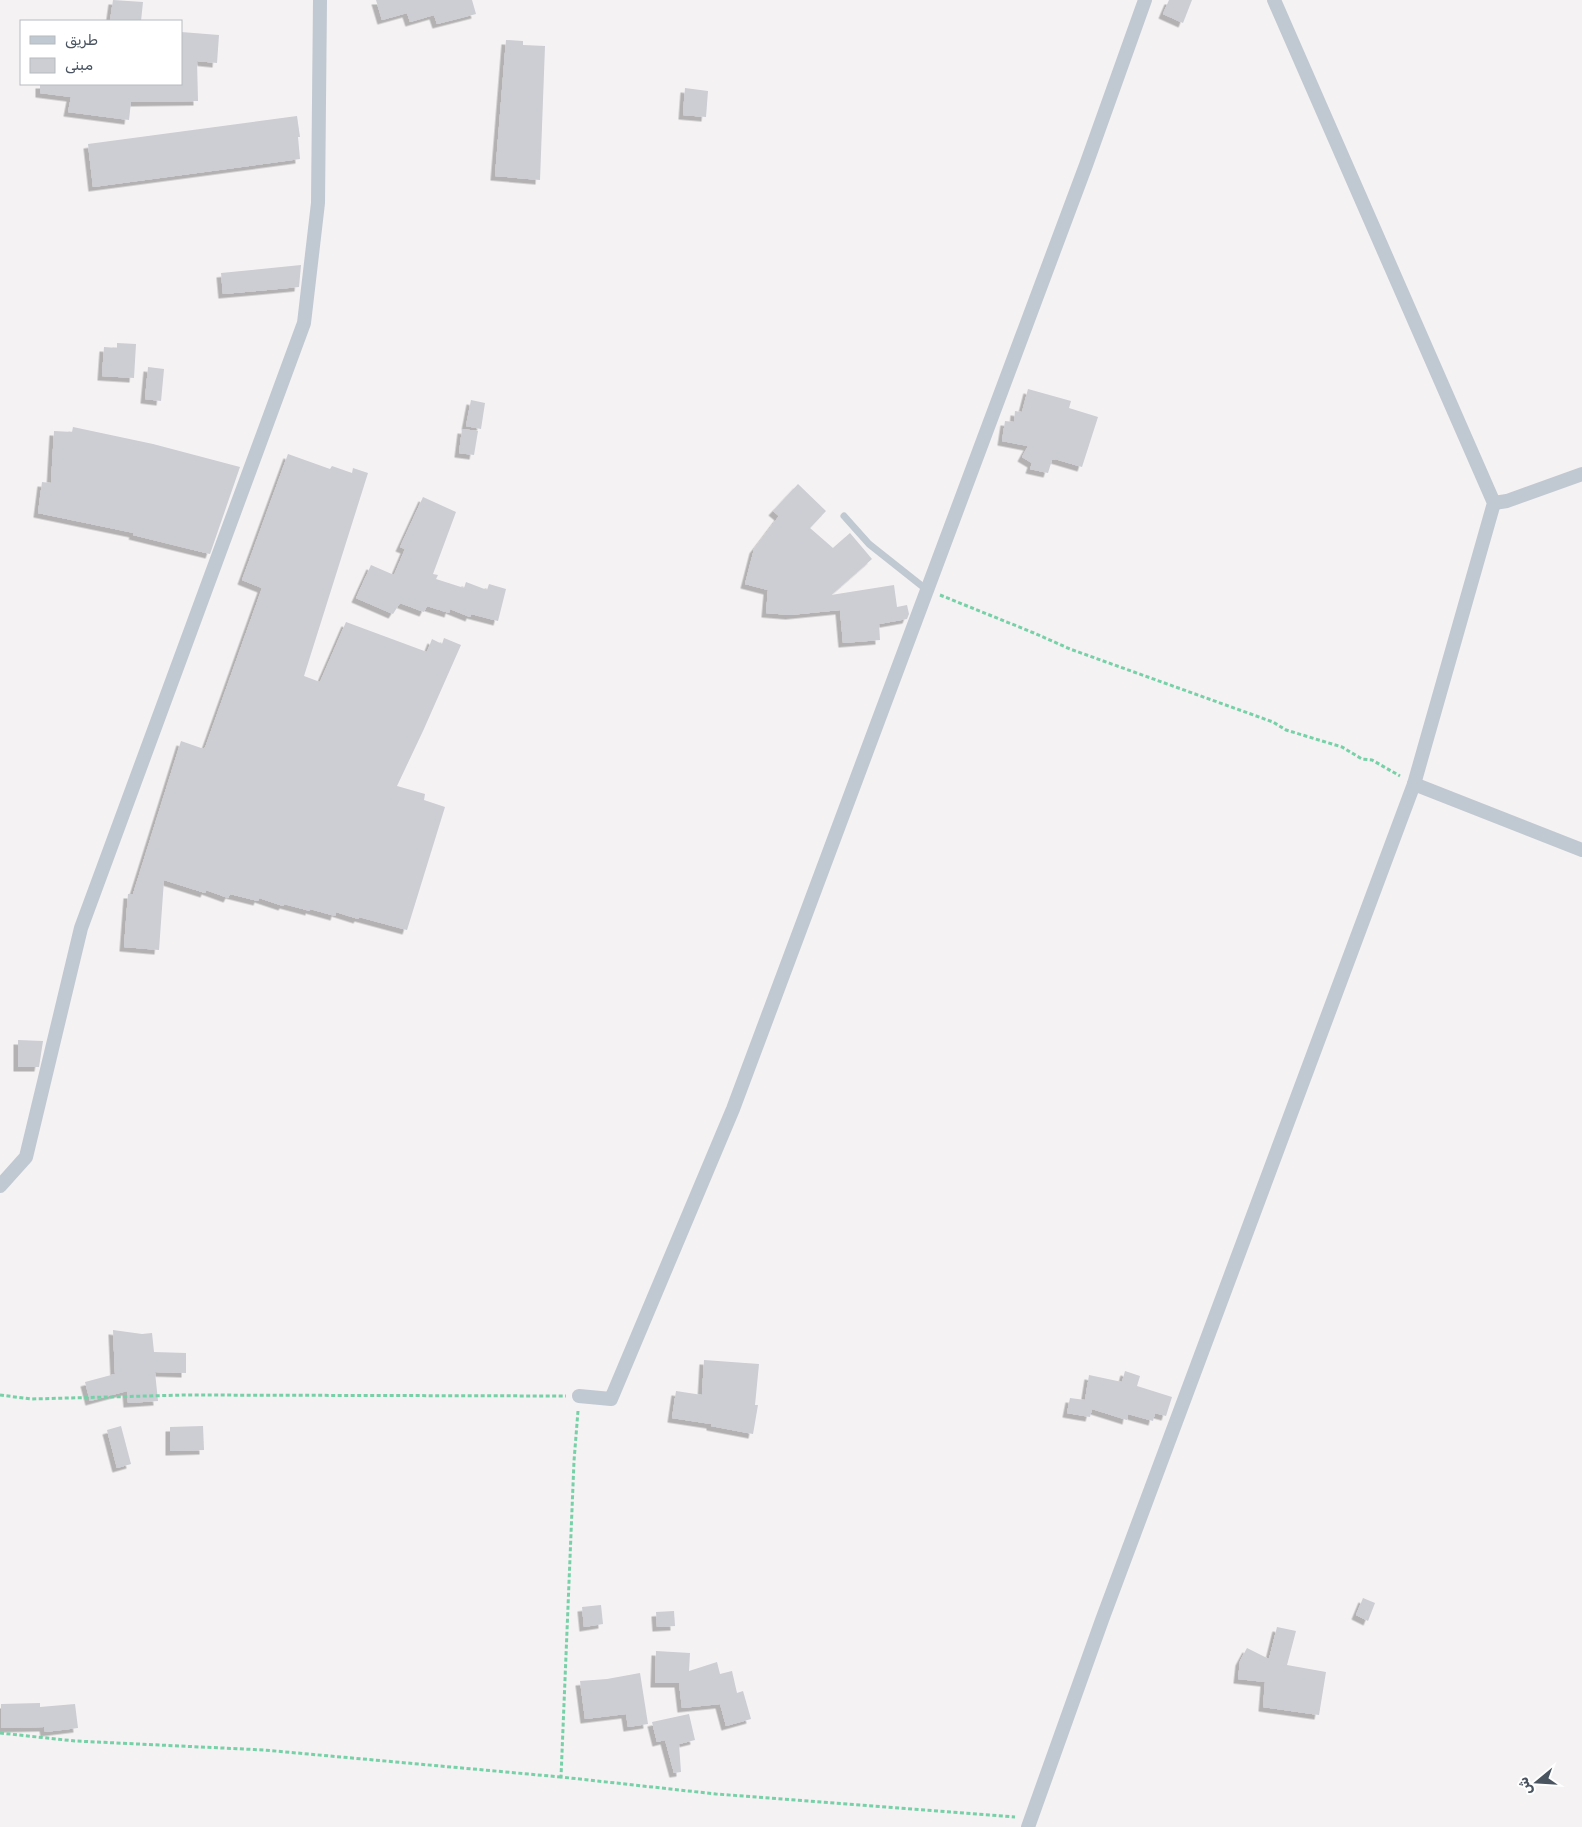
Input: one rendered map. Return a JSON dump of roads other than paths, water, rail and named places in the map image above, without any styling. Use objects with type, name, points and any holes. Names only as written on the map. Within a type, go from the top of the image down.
[{"type":"street","points":[[0,1186],[26,1157],[81,928],[304,323],[318,203],[320,0]]},
{"type":"street","points":[[579,1396],[611,1399],[733,1109],[1086,166],[1145,0]]},
{"type":"street","points":[[1029,1822],[1109,1601],[1414,784],[1494,503],[1274,0]]},
{"type":"street","points":[[1494,503],[1582,474]]},
{"type":"street","points":[[1414,784],[1582,850]]},
{"type":"lane","points":[[844,516],[869,544],[927,590]]}]
